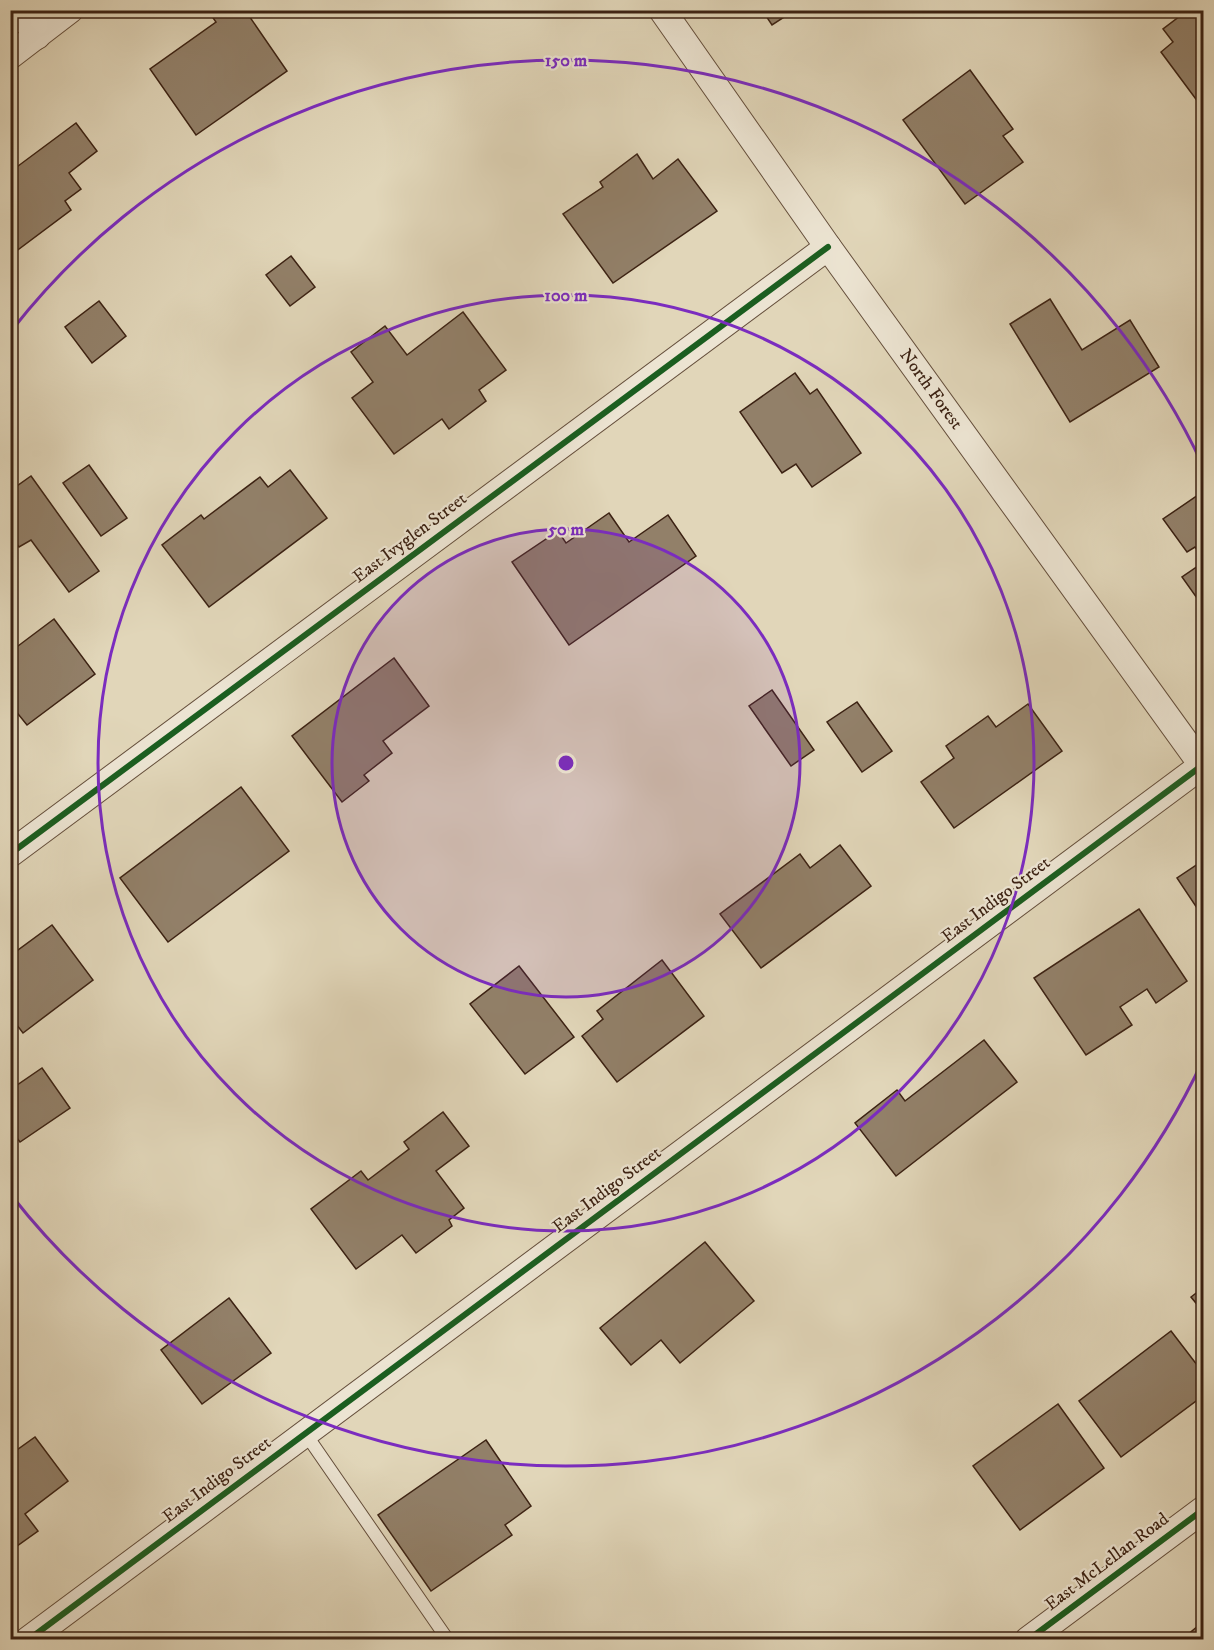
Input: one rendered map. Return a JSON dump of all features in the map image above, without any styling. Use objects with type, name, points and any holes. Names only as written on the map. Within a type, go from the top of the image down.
[{"type":"street","points":[[19,10],[37,36]]},
{"type":"street","points":[[10,56],[70,10]]},
{"type":"street","name":"North Forest","points":[[663,10],[828,247],[1203,765]]},
{"type":"street","name":"East Ivyglen Street","points":[[10,854],[828,247]]},
{"type":"street","name":"East Indigo Street","points":[[28,1640],[1203,765]]},
{"type":"street","name":"East McLellan Road","points":[[1028,1640],[1203,1509]]},
{"type":"lane","points":[[305,1433],[448,1640]]},
{"type":"building","points":[[217,10],[245,10],[287,71],[196,135],[150,69],[216,22],[211,15]]},
{"type":"building","points":[[762,10],[795,10],[772,25]]},
{"type":"building","points":[[1188,10],[1204,10],[1204,110],[1161,52],[1173,42],[1163,29]]},
{"type":"building","points":[[970,70],[1013,129],[1003,136],[1023,162],[965,204],[903,120]]},
{"type":"building","points":[[76,123],[97,151],[69,173],[81,189],[65,201],[71,210],[11,255],[10,172]]},
{"type":"building","points":[[637,154],[653,179],[678,159],[717,211],[613,283],[563,214],[603,187],[600,182]]},
{"type":"building","points":[[291,256],[315,287],[290,306],[266,275]]},
{"type":"building","points":[[1050,299],[1082,350],[1130,320],[1159,367],[1070,422],[1010,324]]},
{"type":"building","points":[[99,301],[126,336],[92,363],[65,327]]},
{"type":"building","points":[[463,312],[506,370],[479,390],[486,401],[449,429],[442,419],[394,454],[352,398],[373,382],[351,352],[385,326],[407,355]]},
{"type":"building","points":[[795,373],[810,394],[817,389],[861,453],[812,487],[796,464],[782,473],[740,412]]},
{"type":"building","points":[[89,465],[127,518],[101,536],[63,483]]},
{"type":"building","points":[[290,470],[327,518],[209,607],[162,545],[201,515],[204,519],[260,477],[268,487]]},
{"type":"building","points":[[31,476],[99,571],[69,592],[31,540],[19,547],[10,535],[10,510],[12,508],[10,491]]},
{"type":"building","points":[[1204,491],[1204,559],[1195,547],[1187,552],[1163,519]]},
{"type":"building","points":[[609,513],[629,542],[668,515],[696,556],[569,645],[512,562],[558,531],[566,543]]},
{"type":"building","points":[[1204,562],[1204,608],[1182,577]]},
{"type":"building","points":[[54,619],[95,674],[27,725],[10,704],[10,652]]},
{"type":"building","points":[[394,658],[429,706],[383,741],[392,753],[364,775],[369,781],[342,802],[292,736]]},
{"type":"building","points":[[772,690],[814,750],[791,766],[749,706]]},
{"type":"building","points":[[857,702],[892,751],[862,772],[827,722]]},
{"type":"building","points":[[1028,704],[1062,751],[954,828],[921,782],[954,758],[946,746],[988,716],[996,727]]},
{"type":"building","points":[[241,787],[289,851],[168,942],[120,878]]},
{"type":"building","points":[[840,845],[871,886],[761,968],[720,914],[800,854],[810,868]]},
{"type":"building","points":[[1204,860],[1204,908],[1199,911],[1177,878]]},
{"type":"building","points":[[1139,909],[1187,981],[1156,1003],[1147,989],[1120,1007],[1132,1025],[1086,1055],[1034,978]]},
{"type":"building","points":[[52,925],[93,980],[23,1033],[10,1016],[10,956]]},
{"type":"building","points":[[662,960],[704,1016],[617,1082],[582,1036],[603,1019],[597,1011]]},
{"type":"building","points":[[519,966],[574,1037],[525,1074],[470,1004]]},
{"type":"building","points":[[984,1040],[1017,1082],[896,1176],[855,1123],[897,1090],[905,1101]]},
{"type":"building","points":[[42,1068],[70,1108],[20,1142],[10,1129],[10,1090]]},
{"type":"building","points":[[443,1112],[469,1146],[436,1171],[464,1208],[449,1220],[452,1226],[416,1253],[402,1235],[356,1269],[311,1209],[361,1171],[368,1180],[409,1149],[404,1142]]},
{"type":"building","points":[[705,1242],[754,1301],[680,1363],[661,1340],[631,1365],[600,1328]]},
{"type":"building","points":[[1204,1287],[1204,1313],[1191,1297]]},
{"type":"building","points":[[229,1298],[271,1353],[202,1404],[161,1350]]},
{"type":"building","points":[[1171,1331],[1204,1374],[1204,1395],[1121,1457],[1079,1401]]},
{"type":"building","points":[[1058,1404],[1104,1468],[1020,1530],[973,1466]]},
{"type":"building","points":[[35,1437],[68,1481],[25,1514],[38,1531],[10,1551],[10,1455]]},
{"type":"building","points":[[486,1440],[531,1506],[505,1525],[512,1535],[431,1591],[378,1515]]},
{"type":"building","points":[[1198,1626],[1204,1633],[1204,1640],[1181,1640]]},
{"type":"cycle path","points":[[10,854],[828,247]]},
{"type":"cycle path","points":[[28,1640],[1204,764]]},
{"type":"cycle path","points":[[1028,1640],[1204,1509]]}]
